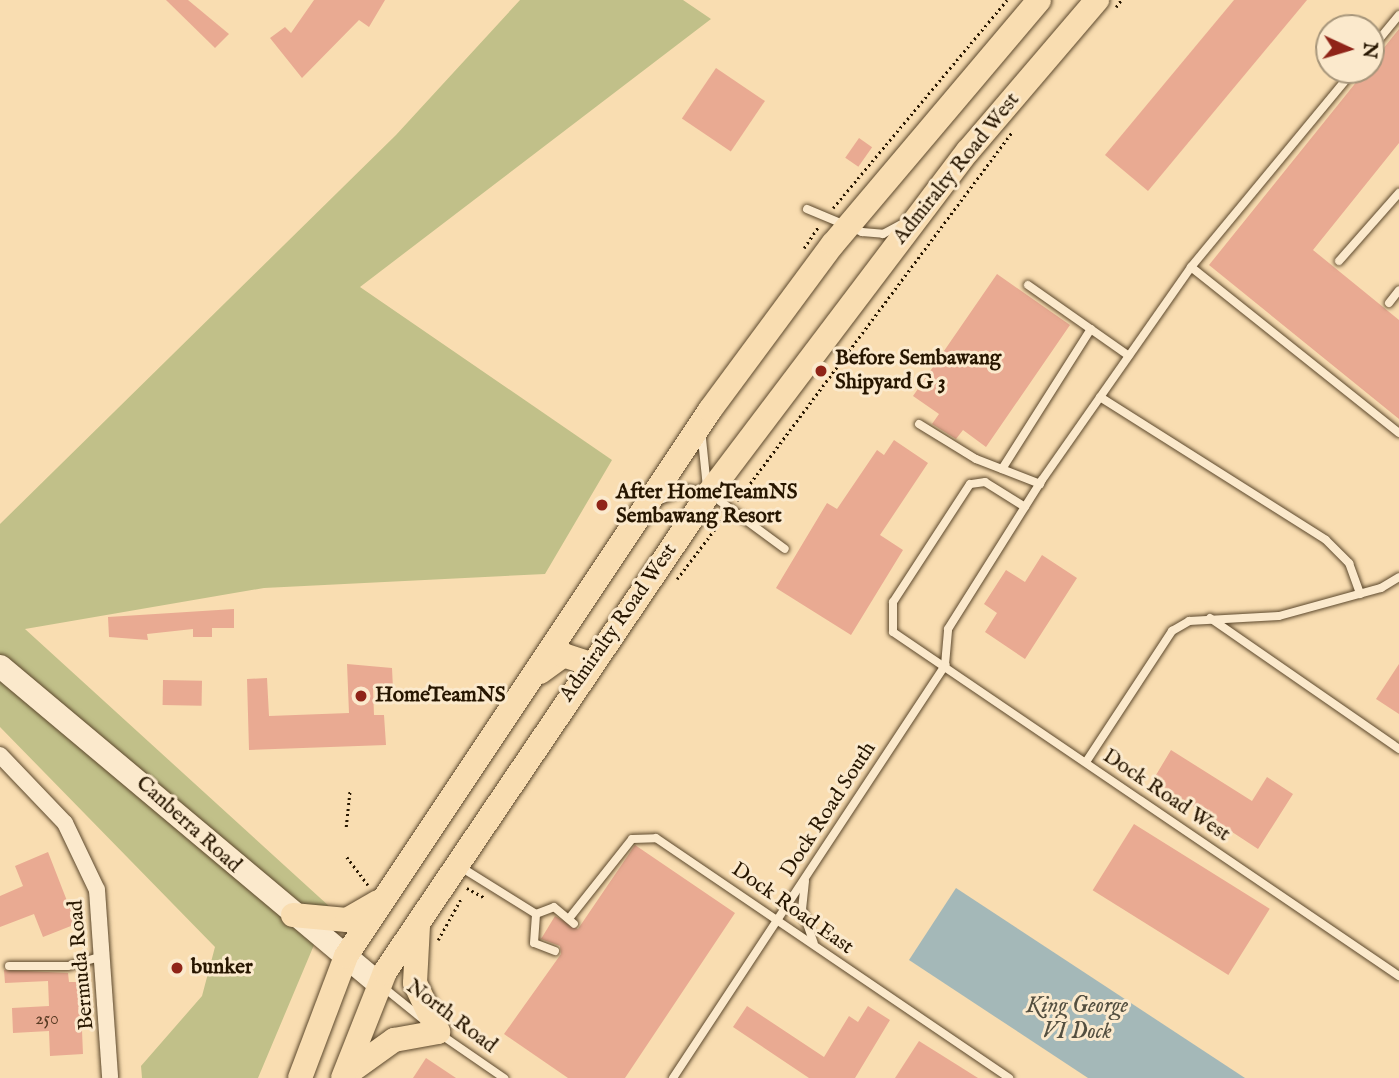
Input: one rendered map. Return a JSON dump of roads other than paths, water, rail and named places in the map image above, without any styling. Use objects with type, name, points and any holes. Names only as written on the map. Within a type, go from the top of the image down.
[{"type":"main road","name":"Admiralty Road West","points":[[300,1078],[346,956],[376,891],[523,690],[710,410],[847,226],[1039,0]]},
{"type":"main road","name":"Admiralty Road West","points":[[343,1078],[378,983],[418,920],[465,870],[590,663],[709,493],[926,205],[1105,5]]},
{"type":"main road","points":[[523,690],[563,655],[590,663]]},
{"type":"main road","name":"Canberra Road","points":[[0,666],[293,915],[378,983]]},
{"type":"main road","points":[[293,915],[347,920],[376,891]]},
{"type":"main road","points":[[343,1078],[394,1040],[438,1032],[415,983],[418,920]]},
{"type":"street","name":"Bermuda Road","points":[[0,755],[79,847],[97,890],[105,956],[110,1078]]},
{"type":"lane","points":[[1385,32],[1399,15]]},
{"type":"lane","points":[[944,666],[948,629],[1040,484],[1191,267],[1342,84]]},
{"type":"lane","points":[[1339,261],[1399,193]]},
{"type":"lane","points":[[807,209],[847,226],[883,234],[926,205]]},
{"type":"lane","points":[[1191,267],[1399,433]]},
{"type":"lane","points":[[1028,285],[1129,356]]},
{"type":"lane","points":[[1389,303],[1399,290]]},
{"type":"lane","points":[[1002,469],[1091,329]]},
{"type":"lane","points":[[1100,397],[1326,540],[1349,562],[1360,594]]},
{"type":"lane","points":[[709,493],[699,456],[710,410]]},
{"type":"lane","points":[[919,424],[1002,469],[1040,484]]},
{"type":"lane","name":"Dock Road West","points":[[1025,507],[985,482],[970,484],[893,602],[893,632],[914,642],[944,666],[1399,976]]},
{"type":"lane","points":[[641,513],[671,494],[709,493],[785,549]]},
{"type":"lane","points":[[1086,762],[1172,631],[1210,618],[1279,616],[1360,594],[1399,577]]},
{"type":"lane","points":[[1210,618],[1399,749]]},
{"type":"lane","name":"Dock Road South","points":[[673,1078],[944,666]]},
{"type":"lane","name":"Dock Road East","points":[[536,914],[554,907],[573,920],[632,839],[643,836],[656,838],[1009,1078]]},
{"type":"lane","points":[[465,870],[536,914],[534,943],[555,951]]},
{"type":"lane","points":[[805,878],[802,909],[815,947]]},
{"type":"lane","points":[[9,966],[68,966],[105,956]]},
{"type":"lane","name":"North Road","points":[[378,983],[438,1032],[504,1078]]},
{"type":"water","name":"King George VI Dock","points":[[956,888],[1245,1078],[1088,1078],[909,960]]},
{"type":"place","name":"Before Sembawang Shipyard G 3","points":[[821,371]]},
{"type":"place","name":"After HomeTeamNS Sembawang Resort","points":[[602,505]]},
{"type":"place","name":"HomeTeamNS","points":[[361,696]]},
{"type":"place","name":"bunker","points":[[177,968]]}]
